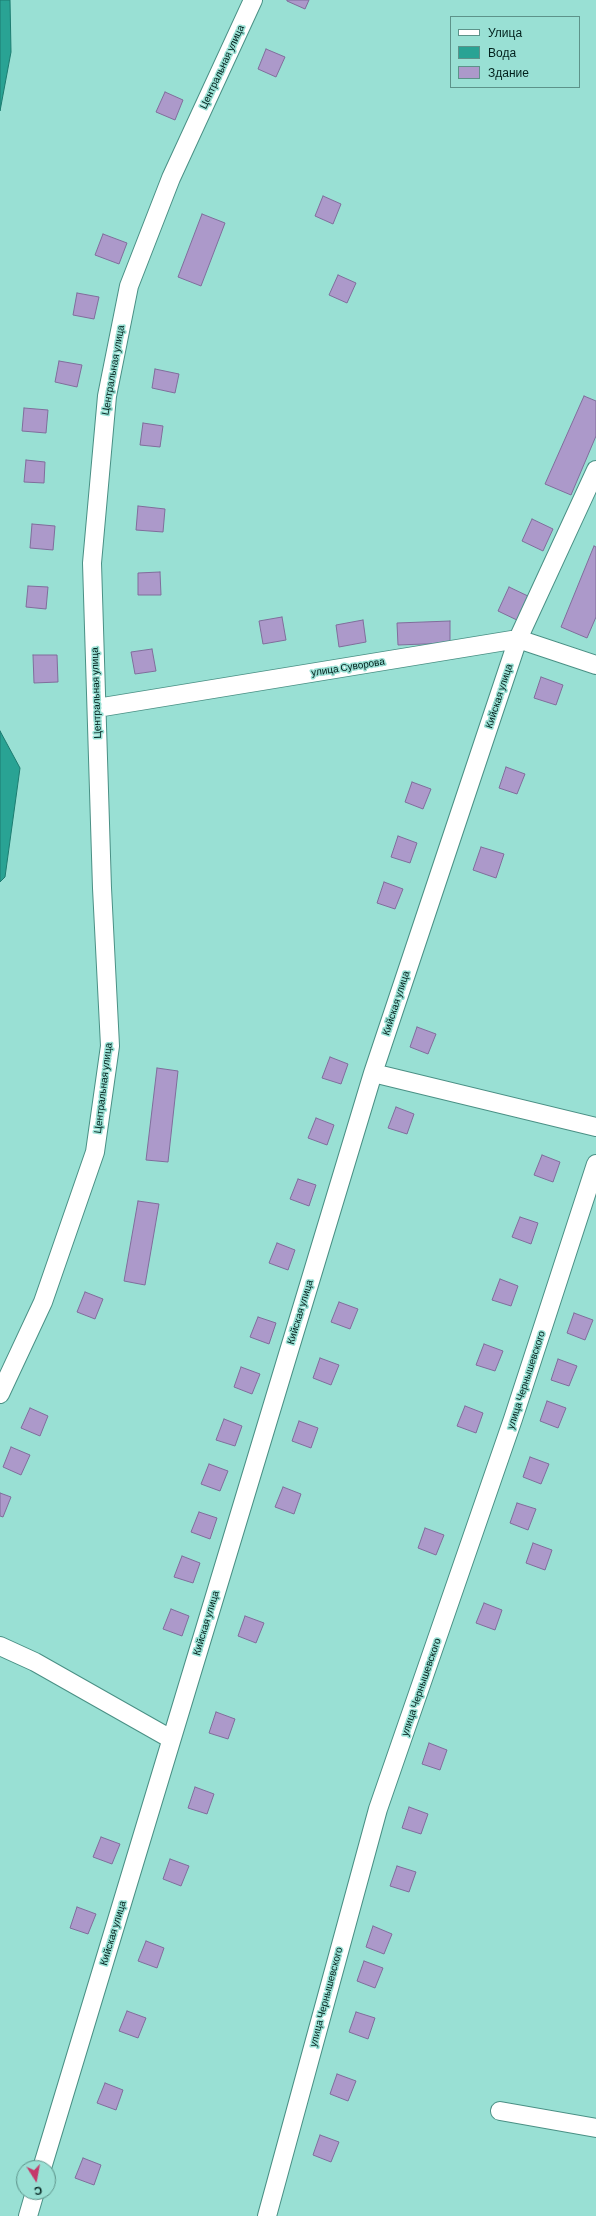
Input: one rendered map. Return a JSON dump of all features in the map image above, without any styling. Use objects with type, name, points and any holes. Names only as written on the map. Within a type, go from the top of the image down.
[{"type":"street","name":"Центральная улица","points":[[0,1393],[43,1302],[95,1152],[110,1046],[102,888],[92,562],[107,396],[129,286],[171,178],[253,0]]},
{"type":"street","name":"Кийская улица","points":[[44,2160],[373,1073],[518,638],[596,470]]},
{"type":"street","name":"улица Суворова","points":[[97,708],[518,638],[596,665]]},
{"type":"street","points":[[373,1073],[596,1127]]},
{"type":"street","name":"улица Чернышевского","points":[[267,2216],[378,1809],[513,1419],[596,1164]]},
{"type":"street","points":[[0,1646],[35,1662],[171,1739]]},
{"type":"street","points":[[500,2110],[596,2128]]},
{"type":"street","points":[[28,2216],[33,2200]]},
{"type":"water","points":[[0,0],[10,0],[11,52],[0,111]]},
{"type":"water","points":[[0,731],[20,768],[5,877],[0,882]]},
{"type":"building","points":[[287,0],[309,0],[305,9]]},
{"type":"building","points":[[266,49],[285,57],[276,77],[258,69]]},
{"type":"building","points":[[165,92],[183,100],[175,120],[156,112]]},
{"type":"building","points":[[323,196],[341,204],[333,224],[315,216]]},
{"type":"building","points":[[202,214],[225,223],[201,286],[178,277]]},
{"type":"building","points":[[103,234],[127,243],[119,264],[95,255]]},
{"type":"building","points":[[338,275],[356,283],[347,303],[329,295]]},
{"type":"building","points":[[77,293],[99,297],[94,319],[73,315]]},
{"type":"building","points":[[59,361],[82,365],[77,387],[55,382]]},
{"type":"building","points":[[155,369],[179,374],[175,393],[152,388]]},
{"type":"building","points":[[584,396],[596,401],[596,436],[571,495],[545,484]]},
{"type":"building","points":[[24,408],[48,410],[46,433],[22,431]]},
{"type":"building","points":[[143,423],[163,426],[160,447],[140,445]]},
{"type":"building","points":[[26,460],[45,462],[44,483],[24,482]]},
{"type":"building","points":[[138,506],[165,509],[163,532],[136,530]]},
{"type":"building","points":[[532,519],[553,529],[543,551],[522,541]]},
{"type":"building","points":[[32,524],[55,526],[53,550],[30,548]]},
{"type":"building","points":[[594,546],[596,547],[596,617],[587,638],[561,627]]},
{"type":"building","points":[[160,572],[161,595],[138,595],[138,573]]},
{"type":"building","points":[[28,586],[48,587],[46,609],[26,607]]},
{"type":"building","points":[[509,587],[530,597],[519,621],[498,611]]},
{"type":"building","points":[[282,617],[286,640],[263,644],[259,621]]},
{"type":"building","points":[[363,620],[366,642],[339,647],[336,625]]},
{"type":"building","points":[[450,621],[450,643],[398,645],[397,623]]},
{"type":"building","points":[[152,649],[156,671],[135,674],[131,652]]},
{"type":"building","points":[[33,655],[57,655],[58,682],[34,683]]},
{"type":"building","points":[[541,677],[563,685],[556,705],[534,698]]},
{"type":"building","points":[[506,767],[525,774],[517,794],[499,788]]},
{"type":"building","points":[[412,782],[431,789],[423,809],[405,802]]},
{"type":"building","points":[[398,836],[417,843],[410,863],[391,857]]},
{"type":"building","points":[[481,847],[504,854],[496,878],[473,870]]},
{"type":"building","points":[[384,882],[403,889],[395,909],[377,903]]},
{"type":"building","points":[[417,1027],[436,1034],[428,1054],[410,1047]]},
{"type":"building","points":[[330,1057],[348,1064],[341,1084],[322,1078]]},
{"type":"building","points":[[157,1068],[178,1071],[168,1162],[146,1160]]},
{"type":"building","points":[[396,1107],[414,1114],[407,1134],[388,1128]]},
{"type":"building","points":[[316,1118],[334,1125],[327,1145],[308,1138]]},
{"type":"building","points":[[542,1155],[560,1162],[553,1182],[534,1175]]},
{"type":"building","points":[[298,1179],[316,1185],[309,1206],[290,1199]]},
{"type":"building","points":[[138,1201],[159,1204],[145,1285],[124,1281]]},
{"type":"building","points":[[520,1217],[538,1223],[531,1244],[512,1237]]},
{"type":"building","points":[[277,1243],[295,1250],[288,1270],[269,1263]]},
{"type":"building","points":[[500,1279],[518,1286],[511,1306],[492,1300]]},
{"type":"building","points":[[85,1292],[103,1299],[95,1319],[77,1312]]},
{"type":"building","points":[[339,1302],[358,1309],[350,1329],[331,1322]]},
{"type":"building","points":[[574,1313],[593,1320],[585,1340],[567,1333]]},
{"type":"building","points":[[258,1317],[276,1323],[269,1344],[250,1337]]},
{"type":"building","points":[[484,1344],[503,1351],[495,1371],[476,1365]]},
{"type":"building","points":[[320,1358],[339,1365],[331,1385],[313,1378]]},
{"type":"building","points":[[558,1359],[577,1366],[569,1386],[551,1380]]},
{"type":"building","points":[[241,1367],[260,1374],[252,1394],[234,1387]]},
{"type":"building","points":[[547,1401],[566,1408],[558,1428],[540,1421]]},
{"type":"building","points":[[465,1406],[483,1413],[476,1433],[457,1426]]},
{"type":"building","points":[[30,1408],[48,1416],[40,1436],[21,1428]]},
{"type":"building","points":[[224,1419],[242,1426],[235,1446],[216,1440]]},
{"type":"building","points":[[299,1421],[318,1428],[311,1448],[292,1441]]},
{"type":"building","points":[[11,1447],[30,1455],[21,1475],[3,1467]]},
{"type":"building","points":[[530,1457],[549,1464],[541,1484],[523,1477]]},
{"type":"building","points":[[209,1464],[228,1471],[220,1491],[201,1484]]},
{"type":"building","points":[[283,1487],[301,1494],[294,1514],[275,1507]]},
{"type":"building","points":[[0,1493],[11,1497],[3,1517],[0,1516]]},
{"type":"building","points":[[517,1503],[536,1509],[528,1530],[510,1523]]},
{"type":"building","points":[[199,1512],[217,1518],[210,1539],[191,1532]]},
{"type":"building","points":[[425,1528],[444,1535],[436,1555],[418,1548]]},
{"type":"building","points":[[533,1543],[552,1550],[545,1570],[526,1563]]},
{"type":"building","points":[[182,1556],[200,1563],[193,1583],[174,1577]]},
{"type":"building","points":[[484,1603],[502,1610],[495,1630],[476,1623]]},
{"type":"building","points":[[171,1609],[189,1616],[182,1636],[163,1629]]},
{"type":"building","points":[[245,1616],[264,1623],[256,1643],[238,1636]]},
{"type":"building","points":[[216,1712],[235,1719],[228,1739],[209,1733]]},
{"type":"building","points":[[429,1743],[447,1750],[440,1770],[422,1764]]},
{"type":"building","points":[[195,1787],[214,1794],[207,1814],[188,1808]]},
{"type":"building","points":[[409,1807],[428,1814],[421,1834],[402,1828]]},
{"type":"building","points":[[101,1837],[120,1844],[112,1864],[93,1857]]},
{"type":"building","points":[[170,1859],[189,1866],[181,1886],[163,1879]]},
{"type":"building","points":[[397,1866],[416,1872],[409,1892],[390,1886]]},
{"type":"building","points":[[77,1907],[96,1914],[88,1934],[70,1928]]},
{"type":"building","points":[[373,1926],[392,1934],[384,1954],[366,1947]]},
{"type":"building","points":[[146,1941],[164,1948],[157,1968],[138,1961]]},
{"type":"building","points":[[364,1961],[383,1968],[375,1988],[357,1981]]},
{"type":"building","points":[[127,2011],[146,2018],[138,2038],[119,2031]]},
{"type":"building","points":[[356,2012],[375,2018],[368,2039],[349,2032]]},
{"type":"building","points":[[337,2074],[356,2081],[348,2101],[330,2094]]},
{"type":"building","points":[[105,2083],[123,2090],[116,2110],[97,2103]]},
{"type":"building","points":[[320,2135],[339,2142],[331,2162],[313,2155]]},
{"type":"building","points":[[83,2158],[101,2165],[94,2185],[75,2178]]}]
